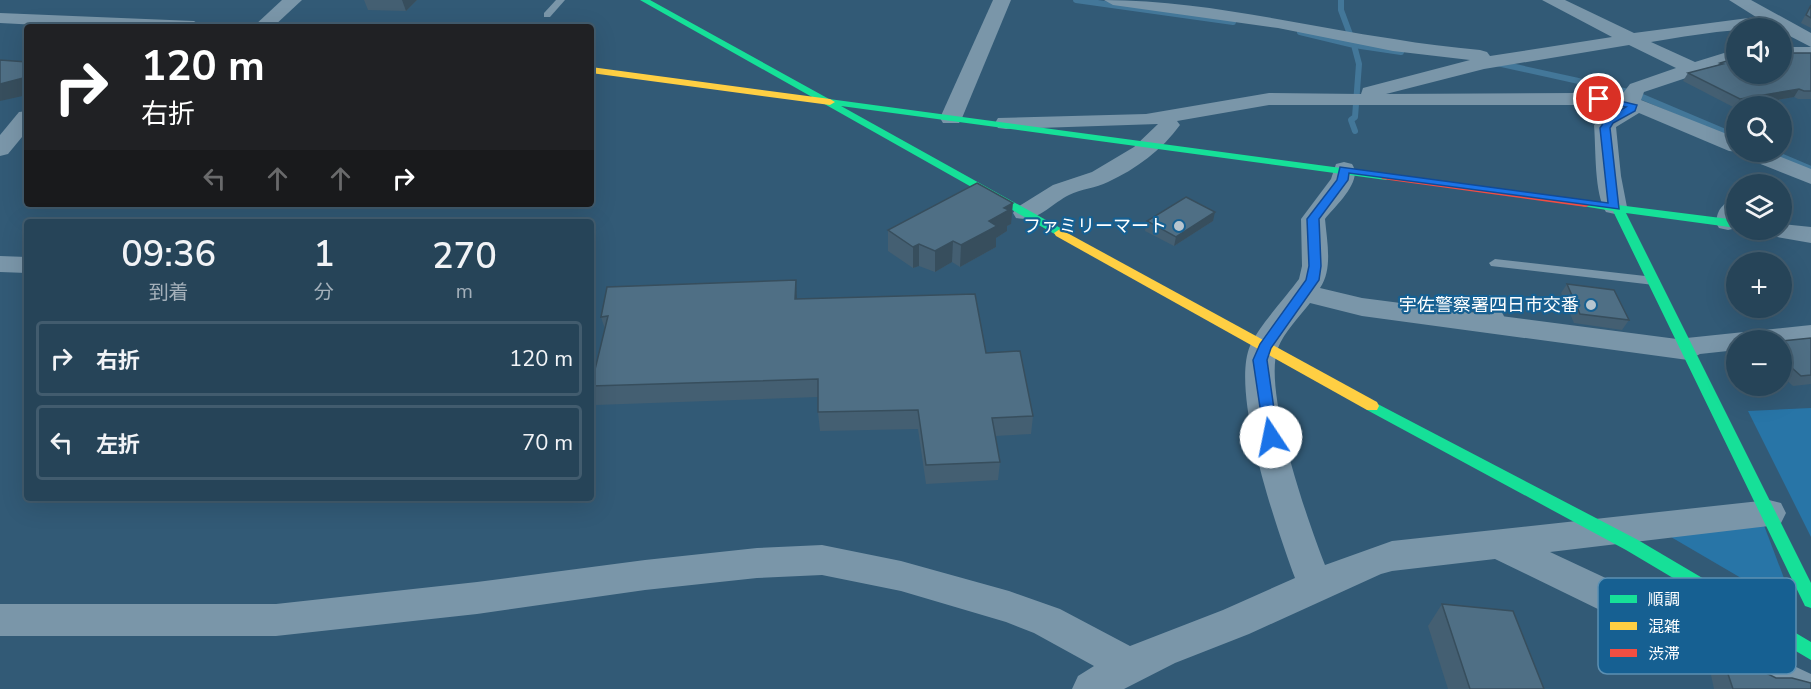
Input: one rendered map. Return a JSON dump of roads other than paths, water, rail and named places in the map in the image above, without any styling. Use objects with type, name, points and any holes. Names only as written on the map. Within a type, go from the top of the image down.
[{"type":"street","points":[[265,24],[293,0]]},
{"type":"street","points":[[644,0],[1264,347],[1607,532],[1685,578]]},
{"type":"street","points":[[951,118],[1002,0]]},
{"type":"street","points":[[1113,0],[1278,23],[1393,45],[1499,60]]},
{"type":"street","points":[[1260,0],[1278,23]]},
{"type":"street","points":[[1551,0],[1695,70]]},
{"type":"street","points":[[1738,0],[1771,18]]},
{"type":"street","points":[[0,18],[123,24]]},
{"type":"street","points":[[1346,99],[1419,78],[1499,60],[1726,25]]},
{"type":"street","points":[[1792,30],[1811,41]]},
{"type":"street","points":[[1792,53],[1811,53]]},
{"type":"street","points":[[1726,59],[1637,88],[1630,96],[1632,108],[1609,121],[1605,128],[1611,193],[1811,601]]},
{"type":"street","points":[[594,70],[1616,207],[1726,217]]},
{"type":"street","points":[[985,123],[1107,123],[1172,117],[1256,100],[1580,99],[1630,103],[1726,142]]},
{"type":"street","points":[[1025,213],[1061,190],[1100,177],[1152,144],[1166,130],[1172,117]]},
{"type":"street","points":[[0,149],[24,121]]},
{"type":"street","points":[[1774,162],[1807,176]]},
{"type":"street","points":[[1316,584],[1297,541],[1278,477],[1263,396],[1260,360],[1264,347],[1305,293],[1315,273],[1313,219],[1343,180],[1344,169]]},
{"type":"street","points":[[1792,180],[1807,176]]},
{"type":"street","points":[[1792,232],[1811,235]]},
{"type":"street","points":[[0,264],[24,265]]},
{"type":"street","points":[[1305,293],[1356,306],[1687,348],[1726,343]]},
{"type":"street","points":[[1792,336],[1811,334]]},
{"type":"street","points":[[1092,689],[1127,664],[1238,621],[1316,584],[1392,556],[1769,513]]},
{"type":"street","points":[[1497,544],[1598,592]]},
{"type":"street","points":[[0,620],[199,622],[276,620],[477,598],[645,575],[757,563],[822,560],[901,576],[1009,607],[1047,621],[1127,664]]},
{"type":"street","points":[[1796,643],[1811,652]]},
{"type":"street","points":[[1770,674],[1802,689]]},
{"type":"lane","points":[[547,15],[561,0]]},
{"type":"lane","points":[[1495,262],[1654,281]]},
{"type":"lane","points":[[1490,299],[1501,325]]},
{"type":"waterway","points":[[1076,0],[1233,22]]},
{"type":"waterway","points":[[1341,0],[1341,10],[1354,45]]},
{"type":"waterway","points":[[1300,32],[1354,45]]},
{"type":"waterway","points":[[1354,45],[1401,52]]},
{"type":"waterway","points":[[1354,45],[1359,64],[1355,117],[1351,120],[1355,131]]},
{"type":"waterway","points":[[1497,63],[1633,93],[1726,132]]},
{"type":"waterway","points":[[1792,161],[1811,169]]},
{"type":"place","name":"ファミリーマート","points":[[1179,226]]},
{"type":"place","name":"宇佐警察署四日市交番","points":[[1591,305]]}]
